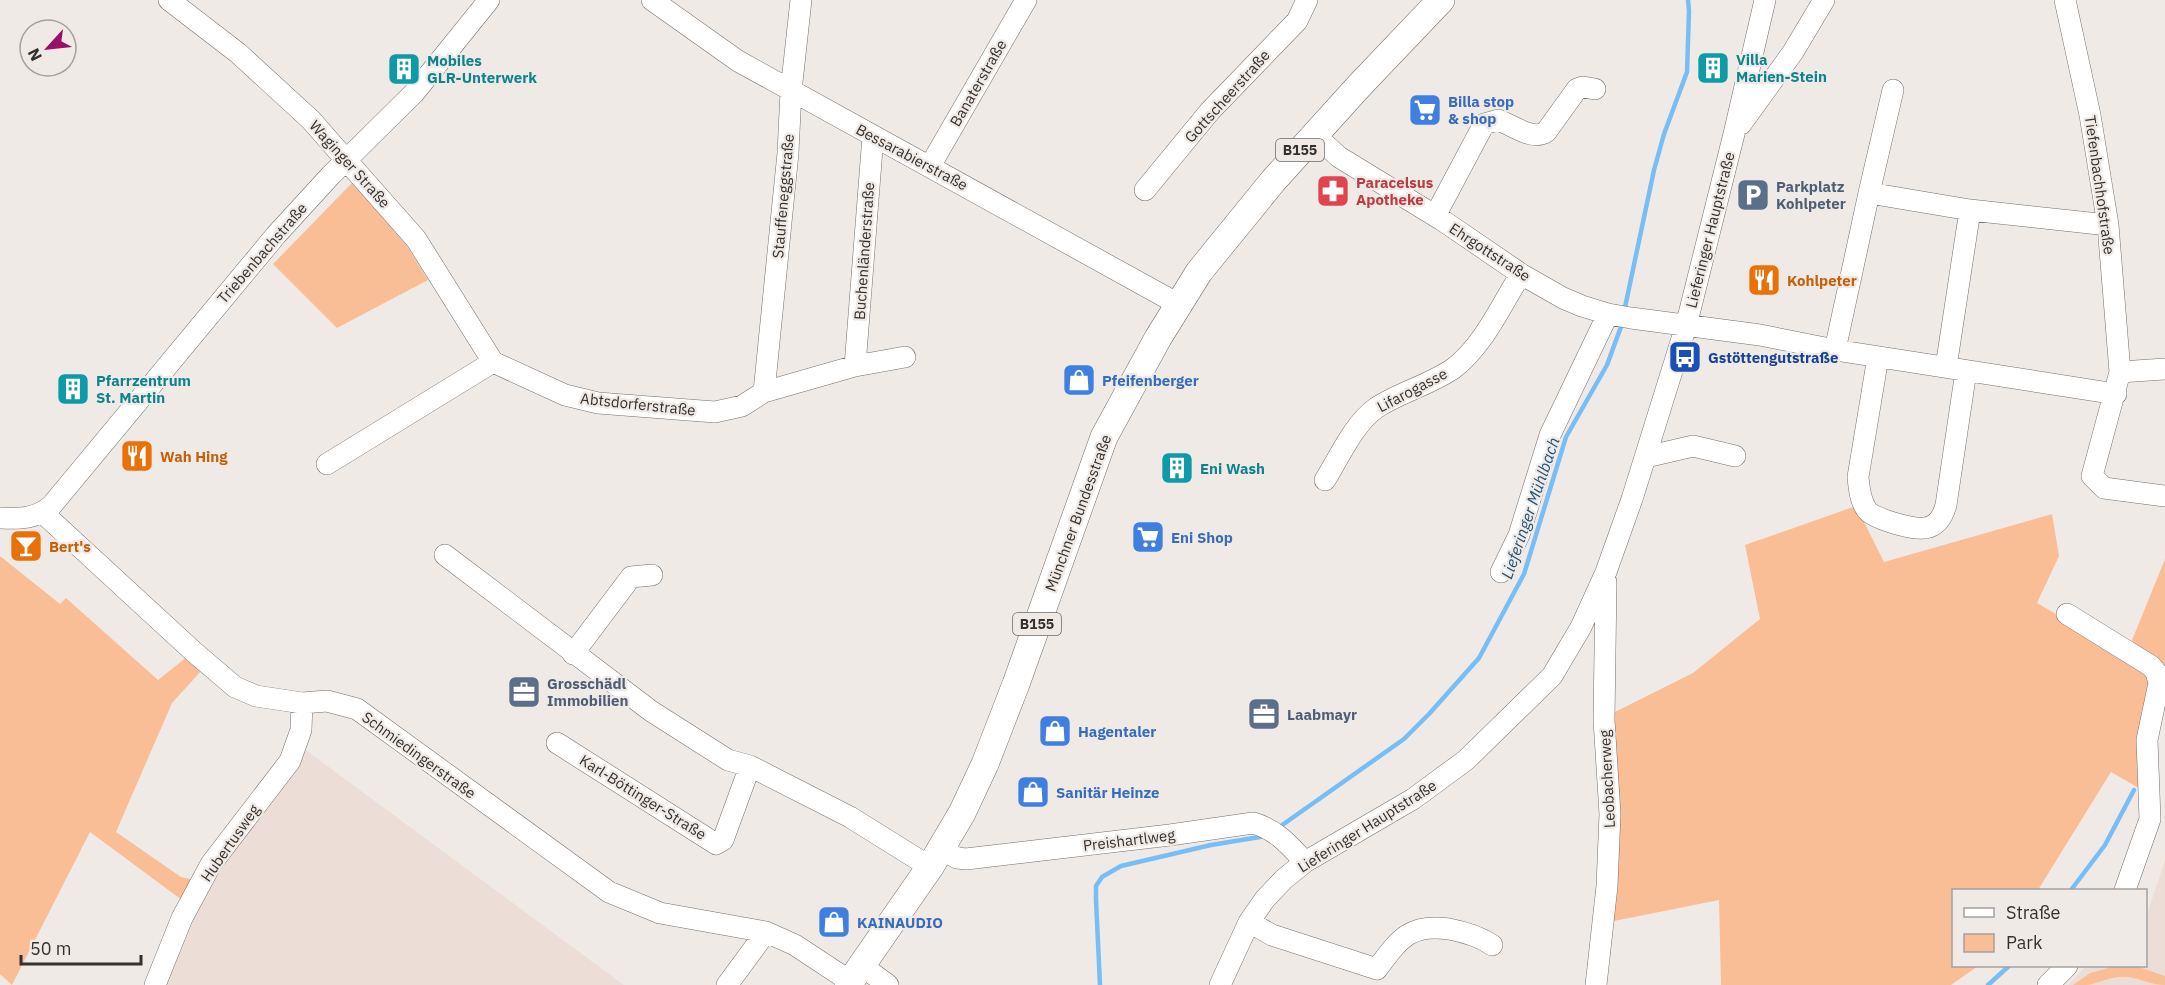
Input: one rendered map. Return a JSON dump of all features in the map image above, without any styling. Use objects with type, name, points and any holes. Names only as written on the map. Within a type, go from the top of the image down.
[{"type":"main road","name":"Münchner Bundesstraße","points":[[854,978],[935,858],[962,813],[985,764],[1016,684],[1104,437],[1178,304],[1198,272],[1314,134],[1434,2]]},
{"type":"street","name":"Waginger Straße","points":[[169,0],[238,53],[311,120],[416,239],[493,362]]},
{"type":"street","name":"Triebenbachstraße","points":[[43,513],[276,235],[419,86],[489,0]]},
{"type":"street","name":"Bessarabierstraße","points":[[652,0],[738,61],[791,92],[930,166],[1178,304]]},
{"type":"street","name":"Stauffeneggstraße","points":[[764,392],[801,0]]},
{"type":"street","name":"Banaterstraße","points":[[930,166],[1026,0]]},
{"type":"street","name":"Gottscheerstraße","points":[[1145,190],[1210,111],[1297,21],[1307,0]]},
{"type":"street","name":"Lieferinger Hauptstraße","points":[[1220,985],[1249,922],[1265,899],[1284,879],[1305,862],[1413,799],[1444,778],[1518,711],[1552,676],[1581,627],[1606,572],[1646,457],[1686,326],[1766,0]]},
{"type":"street","points":[[1734,134],[1793,52],[1824,0]]},
{"type":"street","name":"Tiefenbachhofstraße","points":[[2065,0],[2090,115],[2108,225],[2121,372],[2092,476],[2104,488],[2165,496]]},
{"type":"street","points":[[1438,218],[1481,128],[1494,120],[1519,128],[1532,136],[1542,134],[1546,132],[1577,89],[1583,87],[1595,89]]},
{"type":"street","points":[[1835,350],[1893,90]]},
{"type":"street","name":"Ehrgottstraße","points":[[1314,134],[1339,157],[1463,234],[1521,274],[1563,298],[1618,316],[1686,326]]},
{"type":"street","name":"Buchenländerstraße","points":[[855,366],[873,136]]},
{"type":"street","points":[[1869,193],[1970,210],[2108,225]]},
{"type":"street","points":[[1878,357],[1858,477],[1860,492],[1867,510],[1875,516],[1924,529],[1936,523],[1943,516],[1946,505],[1970,210]]},
{"type":"street","name":"Lifarogasse","points":[[1325,480],[1352,435],[1375,409],[1455,367],[1471,351],[1521,274]]},
{"type":"street","points":[[1501,572],[1519,535],[1550,435],[1618,316]]},
{"type":"street","points":[[1686,326],[1760,335],[1835,350],[2116,394]]},
{"type":"street","points":[[764,392],[855,366],[905,357]]},
{"type":"street","points":[[327,464],[493,362]]},
{"type":"street","name":"Abtsdorferstraße","points":[[493,362],[566,395],[598,403],[715,412],[742,406],[764,392]]},
{"type":"street","points":[[2121,372],[2165,369]]},
{"type":"street","points":[[1646,457],[1693,446],[1735,456]]},
{"type":"street","points":[[0,518],[25,518],[43,513]]},
{"type":"street","name":"Schmiedingerstraße","points":[[43,513],[235,687],[256,696],[302,703],[327,701],[357,709],[615,895],[660,913],[766,932],[854,978],[888,985]]},
{"type":"street","points":[[445,555],[651,711],[728,760],[750,766],[935,858]]},
{"type":"street","name":"Leobacherweg","points":[[1596,985],[1607,886],[1610,814],[1604,720],[1606,572]]},
{"type":"street","points":[[573,654],[631,577],[652,575]]},
{"type":"street","points":[[2067,614],[2151,666],[2162,678],[2147,740],[2150,819],[2128,889]]},
{"type":"street","name":"Hubertusweg","points":[[155,985],[158,972],[182,918],[211,864],[290,761],[301,730],[302,703]]},
{"type":"street","name":"Karl-Böttinger-Straße","points":[[557,743],[716,844],[723,840],[750,766]]},
{"type":"street","points":[[2128,889],[2159,836],[2165,807]]},
{"type":"street","name":"Preishartlweg","points":[[935,858],[966,859],[1253,823],[1273,832],[1305,862]]},
{"type":"street","points":[[1249,922],[1272,935],[1377,969],[1405,937],[1420,928],[1435,927],[1460,931],[1479,936],[1492,945]]},
{"type":"street","points":[[727,985],[766,932]]},
{"type":"street","points":[[2048,985],[2066,967]]},
{"type":"shaded area","points":[[303,748],[624,985],[162,985],[206,893]]},
{"type":"shaded area","points":[[2165,860],[2165,985],[2068,985],[2085,967],[2147,967],[2147,914]]},
{"type":"green space","points":[[353,182],[407,246],[428,280],[337,328],[273,264]]},
{"type":"green space","points":[[1856,506],[1884,562],[2052,514],[2059,556],[2037,603],[2126,655],[2165,559],[2165,667],[2154,682],[2142,790],[2111,772],[2039,889],[1952,889],[1952,967],[1977,967],[1951,985],[1721,985],[1719,900],[1609,922],[1615,712],[1693,673],[1760,619],[1745,545]]},
{"type":"green space","points":[[0,556],[60,604],[66,598],[158,680],[188,656],[202,670],[172,703],[116,832],[181,877],[196,880],[182,900],[90,832],[12,985],[0,974]]},
{"type":"green space","points":[[2139,967],[2165,976],[2165,985],[2119,977],[2087,985],[2073,985],[2090,973],[2108,968]]},
{"type":"waterway","name":"Lieferinger Mühlbach","points":[[1624,312],[1654,170],[1664,134],[1687,72],[1688,0]]},
{"type":"waterway","name":"Lieferinger Mühlbach","points":[[1278,828],[1404,739],[1479,658],[1524,574],[1566,437],[1607,365],[1622,324]]},
{"type":"waterway","points":[[2072,889],[2105,845],[2134,790]]},
{"type":"waterway","name":"Lieferinger Mühlbach","points":[[1100,985],[1096,886],[1102,877],[1121,866],[1211,845],[1266,836]]},
{"type":"waterway","points":[[1988,985],[2008,967]]},
{"type":"place","name":"Villa Marien-Stein","points":[[1713,68]]},
{"type":"place","name":"Mobiles GLR-Unterwerk","points":[[404,69]]},
{"type":"place","name":"Billa stop & shop","points":[[1425,110]]},
{"type":"place","name":"Paracelsus Apotheke","points":[[1333,191]]},
{"type":"place","name":"Parkplatz Kohlpeter","points":[[1753,195]]},
{"type":"place","name":"Kohlpeter","points":[[1764,280]]},
{"type":"place","name":"Gstöttengutstraße","points":[[1685,357]]},
{"type":"place","name":"Pfeifenberger","points":[[1079,380]]},
{"type":"place","name":"Pfarrzentrum St. Martin","points":[[73,389]]},
{"type":"place","name":"Wah Hing","points":[[137,456]]},
{"type":"place","name":"Eni Wash","points":[[1177,468]]},
{"type":"place","name":"Eni Shop","points":[[1148,537]]},
{"type":"place","name":"Bert's","points":[[26,546]]},
{"type":"place","name":"Grosschädl Immobilien","points":[[524,692]]},
{"type":"place","name":"Laabmayr","points":[[1264,714]]},
{"type":"place","name":"Hagentaler","points":[[1055,731]]},
{"type":"place","name":"Sanitär Heinze","points":[[1033,792]]},
{"type":"place","name":"KAINAUDIO","points":[[834,922]]}]
